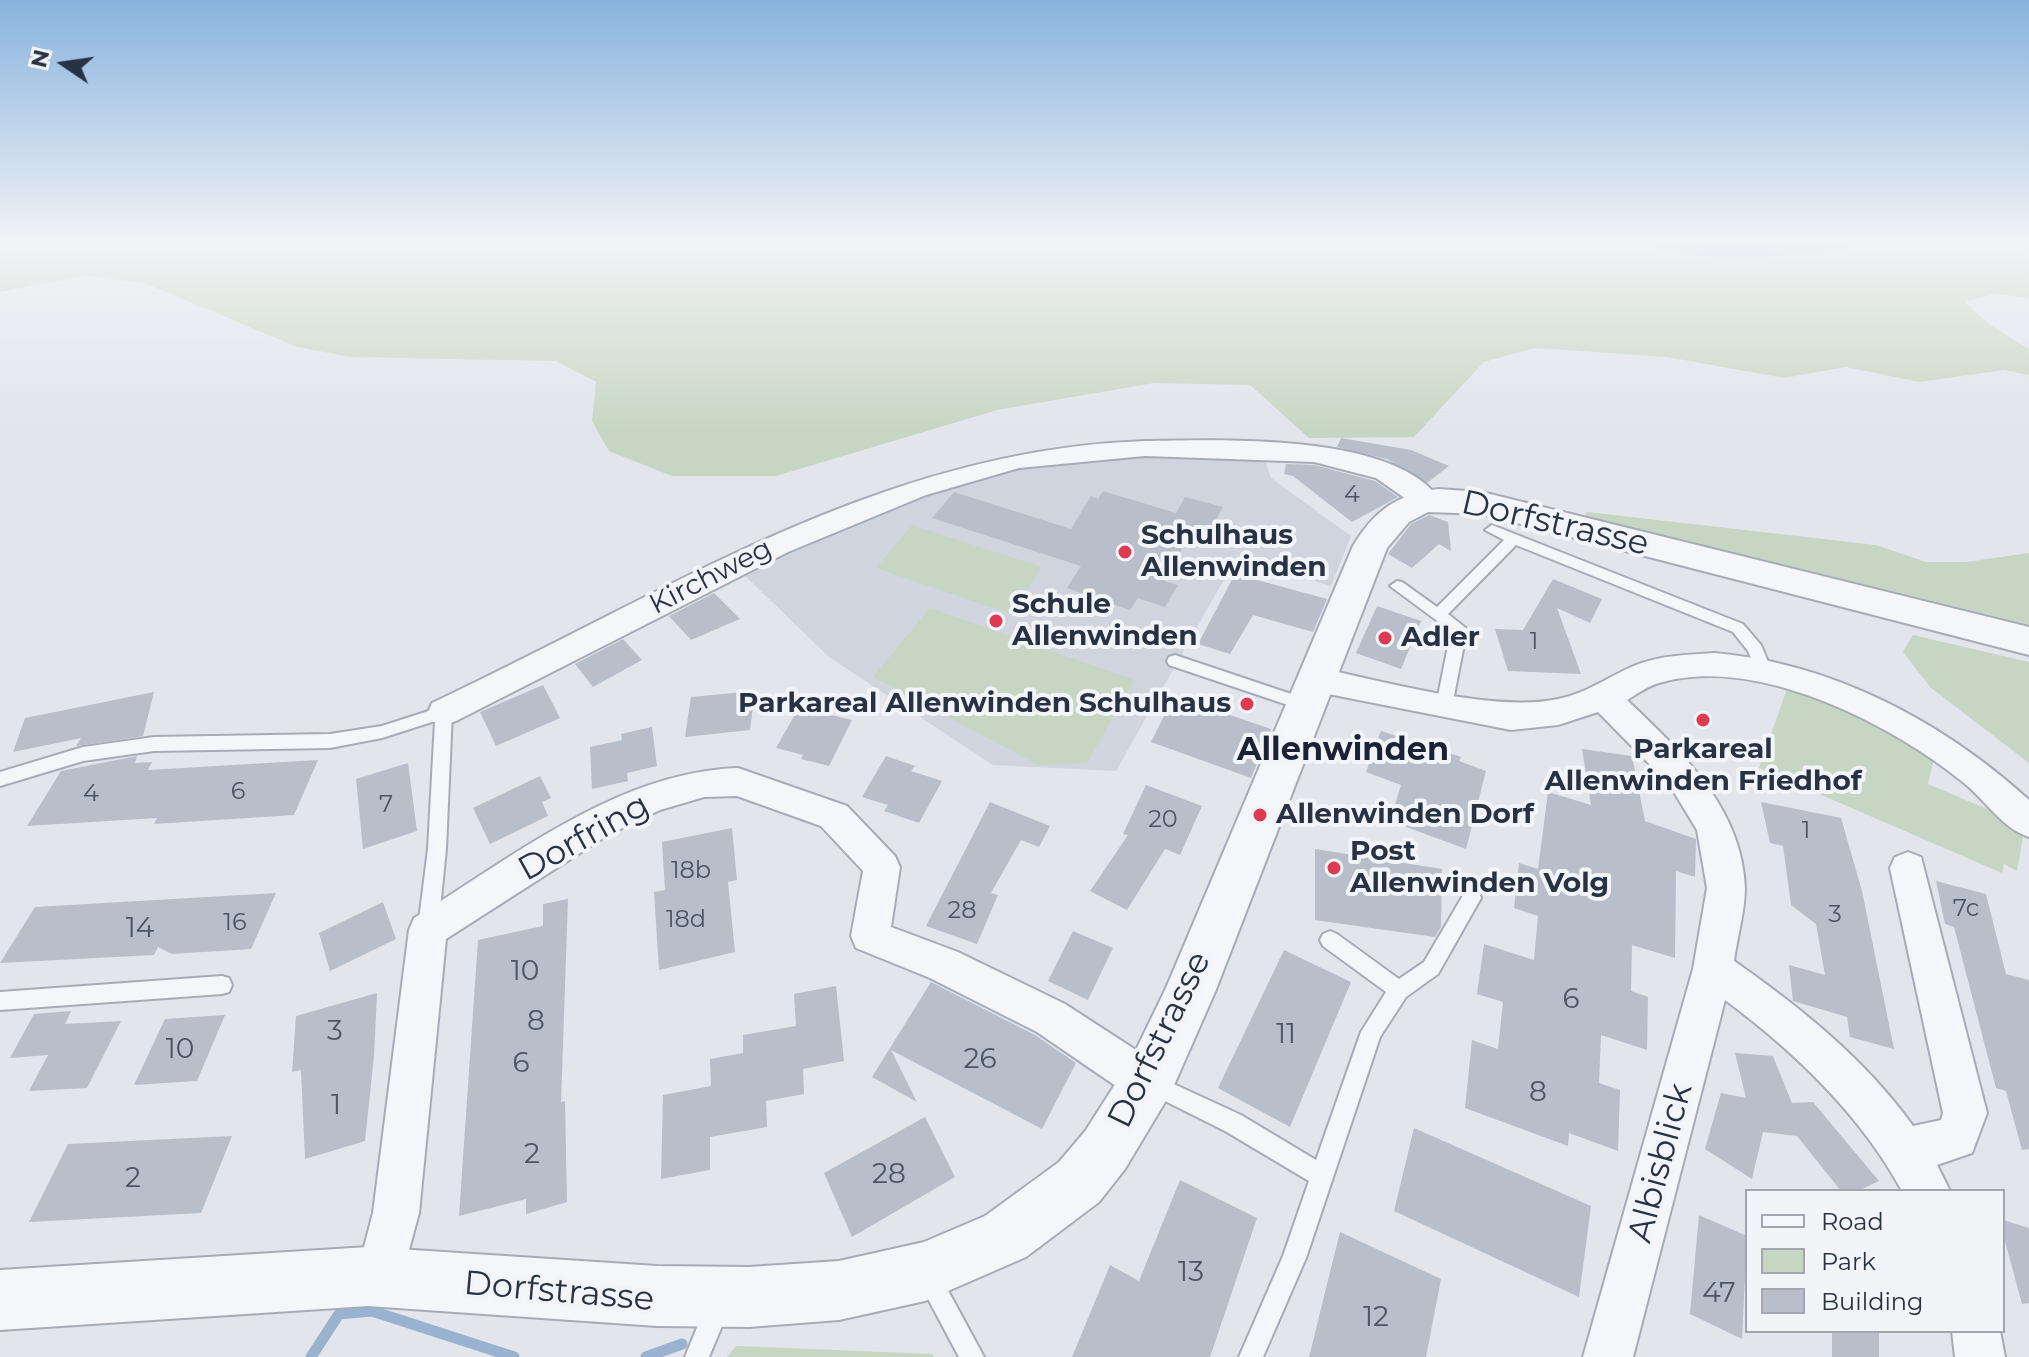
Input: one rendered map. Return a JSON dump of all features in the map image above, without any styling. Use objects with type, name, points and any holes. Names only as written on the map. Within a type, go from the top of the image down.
[{"type":"street","name":"Kirchweg","points":[[444,712],[559,659],[689,587],[799,532],[989,467],[1122,448],[1301,451],[1387,471],[1408,483],[1426,500]]},
{"type":"street","name":"Dorfstrasse","points":[[0,1300],[139,1288],[380,1277],[708,1331],[804,1307],[888,1295],[965,1268],[1044,1214],[1079,1182],[1104,1152],[1147,1082],[1313,693],[1373,541],[1398,513],[1426,500],[1464,499],[1497,506],[1975,630],[2029,641]]},
{"type":"street","points":[[1313,693],[1444,706],[1511,717],[1558,712],[1604,698],[1646,674],[1675,667],[1714,665],[1763,669],[1857,702],[1930,741],[1976,773],[2029,822]]},
{"type":"street","name":"Albisblick","points":[[1604,698],[1681,774],[1714,828],[1726,888],[1713,969],[1608,1357]]},
{"type":"street","name":"Dorfring","points":[[428,930],[595,825],[651,798],[704,783],[738,782],[834,816],[882,867],[870,936],[944,965],[1051,1018],[1147,1082]]},
{"type":"street","points":[[1906,1150],[1957,1138],[1965,1113],[1908,868]]},
{"type":"street","points":[[380,1277],[396,1213],[428,930]]},
{"type":"street","points":[[1713,969],[1757,999],[1858,1088],[1906,1150],[1926,1189]]},
{"type":"street","points":[[1976,1333],[1980,1357]]},
{"type":"lane","points":[[1492,530],[1738,628],[1755,649],[1763,669]]},
{"type":"lane","points":[[1438,615],[1514,538]]},
{"type":"lane","points":[[1397,586],[1459,629],[1444,706]]},
{"type":"lane","points":[[1175,661],[1313,693]]},
{"type":"lane","points":[[428,930],[437,849],[444,712]]},
{"type":"lane","name":"Kirchweg","points":[[0,779],[27,769],[112,750],[154,744],[330,741],[382,732],[444,712]]},
{"type":"lane","points":[[1251,1357],[1294,1258],[1371,1032],[1399,990],[1431,968],[1472,898]]},
{"type":"lane","points":[[1330,940],[1399,990]]},
{"type":"lane","points":[[0,1001],[222,985]]},
{"type":"lane","points":[[1147,1082],[1233,1123],[1323,1177]]},
{"type":"lane","points":[[930,1280],[972,1357]]},
{"type":"shaded area","name":"Schule Allenwinden","points":[[1125,452],[1264,457],[1271,478],[1351,536],[1331,586],[1236,558],[1116,771],[993,765],[829,657],[738,569],[817,532],[986,472]]},
{"type":"green space","points":[[197,305],[1969,305],[1990,325],[2029,349],[2029,375],[2004,370],[1919,382],[1846,367],[1784,378],[1667,357],[1535,348],[1484,362],[1414,437],[1309,438],[1250,385],[1154,383],[997,410],[776,476],[672,476],[609,451],[592,421],[596,382],[556,361],[351,357],[297,347]]},
{"type":"green space","points":[[1587,512],[1876,545],[1926,562],[1966,562],[2029,553],[2029,626],[1967,619],[1583,520]]},
{"type":"green space","points":[[912,525],[1042,567],[1011,614],[876,568]]},
{"type":"green space","points":[[930,608],[1134,680],[1087,763],[1038,765],[873,677]]},
{"type":"green space","points":[[1913,635],[2029,662],[2029,763],[1931,688],[1903,652]]},
{"type":"green space","points":[[1788,686],[1876,722],[1935,754],[1928,784],[1999,814],[2023,837],[2017,871],[2004,864],[2002,873],[1759,768]]},
{"type":"green space","points":[[736,1346],[932,1354],[934,1357],[727,1357]]},
{"type":"building","points":[[1341,438],[1411,450],[1449,466],[1427,483],[1387,459],[1337,447]]},
{"type":"building","points":[[1286,464],[1314,465],[1375,481],[1398,497],[1352,522],[1293,476],[1284,474]]},
{"type":"building","name":"Schulhaus Allenwinden","points":[[1103,491],[1176,513],[1185,497],[1223,507],[1212,527],[1204,525],[1193,544],[1186,542],[1164,581],[1178,585],[1165,607],[1138,598],[1130,610],[1067,588],[1081,566],[932,518],[954,492],[1071,529],[1091,496],[1098,499]]},
{"type":"building","points":[[1429,515],[1448,522],[1451,551],[1439,544],[1412,568],[1388,554],[1411,524]]},
{"type":"building","points":[[1235,574],[1327,599],[1313,632],[1253,615],[1230,654],[1198,644]]},
{"type":"building","points":[[1553,579],[1602,599],[1590,623],[1557,608],[1581,674],[1508,671],[1495,629],[1523,630]]},
{"type":"building","points":[[714,593],[740,619],[691,640],[669,616]]},
{"type":"building","points":[[1377,606],[1421,621],[1401,669],[1356,653]]},
{"type":"building","points":[[623,639],[642,660],[593,687],[575,664]]},
{"type":"building","points":[[543,685],[560,718],[496,746],[480,712]]},
{"type":"building","points":[[755,691],[750,730],[685,737],[691,697]]},
{"type":"building","points":[[154,692],[143,736],[76,746],[81,738],[13,752],[25,718]]},
{"type":"building","points":[[1174,696],[1271,729],[1251,778],[1151,742]]},
{"type":"building","points":[[802,702],[830,709],[827,714],[852,720],[829,766],[776,748]]},
{"type":"building","points":[[652,727],[657,766],[627,773],[628,781],[592,789],[590,747],[622,740],[621,734]]},
{"type":"building","points":[[1381,731],[1461,757],[1459,761],[1486,771],[1466,849],[1390,821],[1401,785],[1366,772]]},
{"type":"building","points":[[1582,749],[1632,756],[1645,821],[1696,839],[1695,877],[1676,871],[1675,958],[1632,945],[1631,991],[1648,997],[1647,1050],[1601,1035],[1599,1083],[1620,1090],[1618,1151],[1569,1133],[1568,1146],[1465,1108],[1472,1040],[1498,1049],[1503,1002],[1477,994],[1484,944],[1534,960],[1538,916],[1514,908],[1519,863],[1538,869],[1548,792],[1591,805]]},
{"type":"building","points":[[137,756],[135,763],[152,762],[148,770],[318,760],[294,815],[154,824],[157,818],[27,826],[61,771]]},
{"type":"building","points":[[886,756],[915,766],[911,771],[942,781],[919,823],[884,811],[888,805],[862,797]]},
{"type":"building","points":[[408,763],[417,831],[363,849],[356,779]]},
{"type":"building","points":[[540,776],[551,798],[542,802],[548,816],[490,844],[473,808]]},
{"type":"building","points":[[1146,785],[1202,806],[1180,855],[1165,849],[1127,910],[1090,891],[1128,835],[1123,834]]},
{"type":"building","points":[[990,802],[1050,826],[1039,847],[1021,840],[991,893],[998,895],[977,944],[926,926]]},
{"type":"building","points":[[1761,802],[1841,818],[1862,891],[1894,1049],[1850,1037],[1847,1017],[1793,1001],[1789,965],[1825,975],[1816,924],[1791,905],[1783,846],[1770,843]]},
{"type":"building","points":[[732,828],[737,880],[728,882],[735,952],[659,970],[654,892],[665,890],[662,842]]},
{"type":"building","points":[[1315,849],[1442,869],[1441,927],[1435,937],[1315,920]]},
{"type":"building","points":[[1936,881],[1986,894],[2006,974],[2029,980],[2029,1149],[2022,1150],[2006,1091],[1996,1088],[1954,927],[1945,924]]},
{"type":"building","points":[[276,893],[251,949],[172,954],[158,947],[154,955],[0,963],[35,907]]},
{"type":"building","points":[[568,899],[561,1102],[565,1101],[567,1202],[526,1214],[526,1199],[459,1216],[478,940],[543,926],[543,904]]},
{"type":"building","points":[[383,902],[396,939],[330,971],[319,933]]},
{"type":"building","points":[[1073,931],[1113,948],[1088,1000],[1048,981]]},
{"type":"building","points":[[1284,950],[1351,982],[1290,1127],[1218,1088]]},
{"type":"building","points":[[931,982],[1035,1035],[1076,1063],[1042,1129],[891,1050],[917,1102],[872,1077]]},
{"type":"building","points":[[836,986],[844,1061],[803,1069],[804,1094],[766,1101],[767,1127],[710,1137],[710,1170],[661,1179],[663,1095],[711,1086],[710,1059],[743,1053],[743,1035],[796,1026],[794,994]]},
{"type":"building","points":[[377,993],[365,1141],[305,1159],[301,1070],[292,1072],[296,1016]]},
{"type":"building","points":[[71,1011],[65,1024],[121,1021],[87,1088],[29,1091],[48,1055],[10,1058],[34,1014]]},
{"type":"building","points":[[225,1015],[197,1081],[134,1085],[165,1019]]},
{"type":"building","points":[[1735,1053],[1773,1056],[1792,1103],[1813,1102],[1879,1181],[1862,1189],[1839,1189],[1797,1136],[1763,1132],[1752,1179],[1705,1149],[1721,1093],[1746,1098]]},
{"type":"building","points":[[925,1117],[955,1177],[852,1237],[824,1173]]},
{"type":"building","points":[[1414,1128],[1591,1206],[1579,1297],[1394,1211]]},
{"type":"building","points":[[232,1136],[201,1213],[29,1222],[68,1144]]},
{"type":"building","points":[[1180,1180],[1257,1218],[1210,1357],[1072,1357],[1110,1265],[1139,1281]]},
{"type":"building","points":[[1699,1215],[1745,1235],[1742,1339],[1690,1314]]},
{"type":"building","points":[[2005,1221],[2029,1228],[2029,1303],[2022,1304],[2005,1241]]},
{"type":"building","points":[[1340,1232],[1441,1279],[1426,1357],[1309,1357]]},
{"type":"building","points":[[1832,1333],[1879,1333],[1879,1357],[1832,1357]]},
{"type":"waterway","points":[[311,1357],[339,1314],[372,1311],[514,1357]]},
{"type":"waterway","points":[[646,1357],[682,1344]]},
{"type":"place","name":"Schulhaus Allenwinden","points":[[1125,552]]},
{"type":"place","name":"Schule Allenwinden","points":[[996,621]]},
{"type":"place","name":"Adler","points":[[1385,638]]},
{"type":"place","name":"Parkareal Allenwinden Schulhaus","points":[[1247,704]]},
{"type":"place","name":"Parkareal Allenwinden Friedhof","points":[[1703,720]]},
{"type":"place","name":"Allenwinden Dorf","points":[[1260,815]]},
{"type":"place","name":"Post Allenwinden Volg","points":[[1334,868]]},
{"type":"district","name":"Allenwinden","points":[[1343,751]]}]
